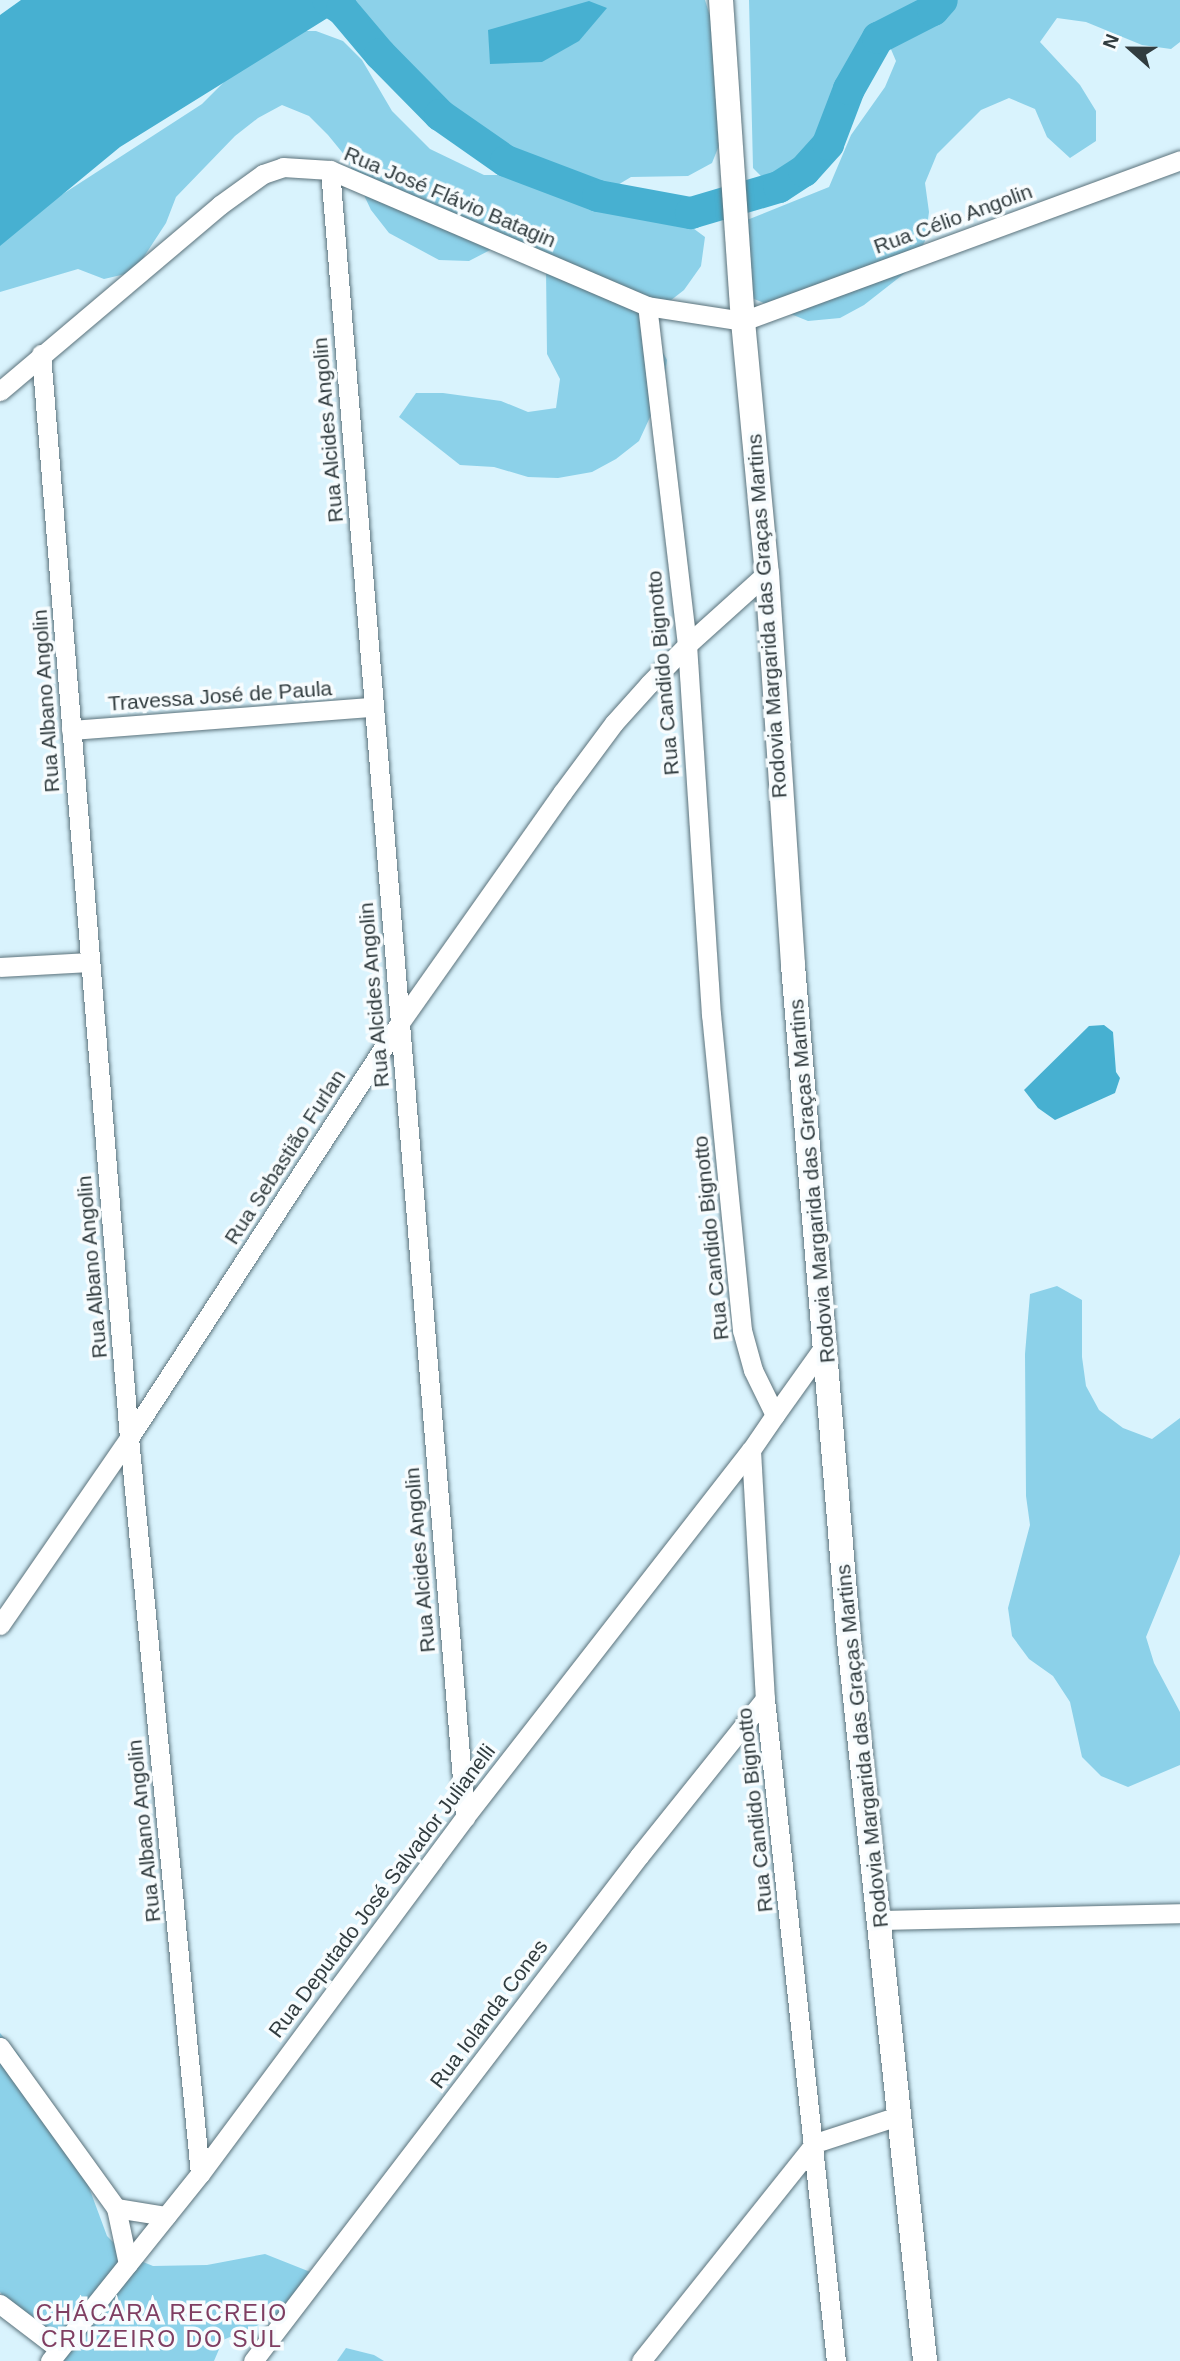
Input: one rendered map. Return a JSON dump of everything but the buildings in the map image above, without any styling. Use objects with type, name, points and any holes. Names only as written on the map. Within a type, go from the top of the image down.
[{"type":"main road","name":"Rodovia Margarida das Graças Martins","points":[[721,0],[743,321],[768,573],[793,954],[849,1641],[925,2361]]},
{"type":"street","points":[[724,31],[727,0]]},
{"type":"street","name":"Rua Célio Angolin","points":[[743,321],[1180,160]]},
{"type":"street","name":"Rua José Flávio Batagin","points":[[0,391],[220,205],[263,174],[289,166],[330,170],[647,306],[743,321]]},
{"type":"street","name":"Rua Alcides Angolin","points":[[330,170],[465,1816]]},
{"type":"street","name":"Rua Candido Bignotto","points":[[647,306],[687,645],[711,1015],[742,1330],[753,1370],[775,1415]]},
{"type":"street","name":"Rua Albano Angolin","points":[[41,354],[129,1438],[200,2174]]},
{"type":"street","name":"Rua Sebastião Furlan","points":[[0,1625],[129,1438],[399,1024],[608,732],[687,645],[768,573]]},
{"type":"street","name":"Travessa José de Paula","points":[[71,730],[373,708]]},
{"type":"street","points":[[0,967],[89,962]]},
{"type":"street","points":[[751,1450],[825,1345]]},
{"type":"street","name":"Rua Candido Bignotto","points":[[751,1450],[765,1699],[815,2143],[836,2361]]},
{"type":"street","name":"Rua Deputado José Salvador Julianelli","points":[[55,2355],[200,2174],[465,1816],[751,1450]]},
{"type":"street","name":"Rua Iolanda Cones","points":[[253,2361],[630,1867],[765,1699]]},
{"type":"street","points":[[880,1920],[1180,1913]]},
{"type":"street","points":[[0,2047],[116,2208],[128,2264]]},
{"type":"street","points":[[641,2361],[815,2143],[901,2115]]},
{"type":"street","points":[[116,2208],[166,2216]]},
{"type":"street","points":[[0,2304],[55,2355]]},
{"type":"shaded area","points":[[21,0],[348,0],[342,9],[120,147],[0,246],[0,15]]},
{"type":"shaded area","points":[[348,0],[705,0],[720,48],[724,133],[712,163],[688,176],[631,177],[601,195],[682,220],[705,237],[701,266],[684,290],[661,308],[654,336],[667,360],[663,389],[639,441],[616,459],[592,472],[558,478],[528,477],[494,467],[460,465],[399,417],[416,393],[443,393],[501,401],[528,412],[556,408],[560,379],[547,354],[546,269],[494,248],[469,261],[439,260],[389,233],[371,210],[346,157],[328,135],[309,116],[282,105],[258,118],[235,136],[176,197],[166,223],[134,272],[104,279],[78,269],[0,292],[0,243],[52,201],[202,104],[241,65],[289,31],[316,31],[343,41],[362,60],[392,111],[430,149],[484,175],[512,175],[568,186],[506,161],[440,115],[380,54],[342,9]]},
{"type":"shaded area","points":[[749,0],[1180,0],[1180,42],[1171,49],[1142,45],[1086,22],[1057,18],[1040,42],[1080,85],[1096,111],[1096,141],[1070,158],[1047,137],[1035,109],[1009,98],[981,110],[937,154],[925,183],[929,212],[925,241],[910,269],[864,305],[840,318],[808,321],[732,290],[747,220],[829,187],[851,135],[885,87],[896,61],[884,33],[858,49],[844,74],[800,183],[772,187],[753,168]]},
{"type":"shaded area","points":[[589,1],[607,8],[579,41],[542,62],[490,64],[488,30]]},
{"type":"shaded area","points":[[1104,1025],[1113,1032],[1116,1072],[1120,1078],[1115,1093],[1055,1120],[1038,1108],[1024,1090],[1089,1026]]},
{"type":"shaded area","points":[[1057,1286],[1082,1300],[1082,1357],[1086,1386],[1099,1410],[1123,1428],[1152,1439],[1180,1418],[1180,1554],[1146,1637],[1154,1663],[1180,1712],[1180,1765],[1128,1787],[1101,1776],[1082,1757],[1070,1702],[1053,1676],[1029,1659],[1012,1636],[1008,1608],[1030,1525],[1026,1496],[1025,1354],[1030,1294]]},
{"type":"shaded area","points":[[0,2033],[19,2055],[87,2182],[107,2236],[126,2255],[153,2266],[207,2265],[265,2254],[318,2275],[306,2305],[223,2340],[214,2361],[54,2361],[0,2292]]},
{"type":"shaded area","points":[[346,2348],[374,2355],[384,2361],[337,2361]]},
{"type":"waterway","points":[[328,0],[342,9],[380,54],[440,115],[506,161],[598,196],[691,213],[779,187],[804,171],[828,144],[849,89],[878,38],[933,10],[942,0]]},
{"type":"district","name":"CHÁCARA RECREIO CRUZEIRO DO SUL","points":[[162,2326]]}]
